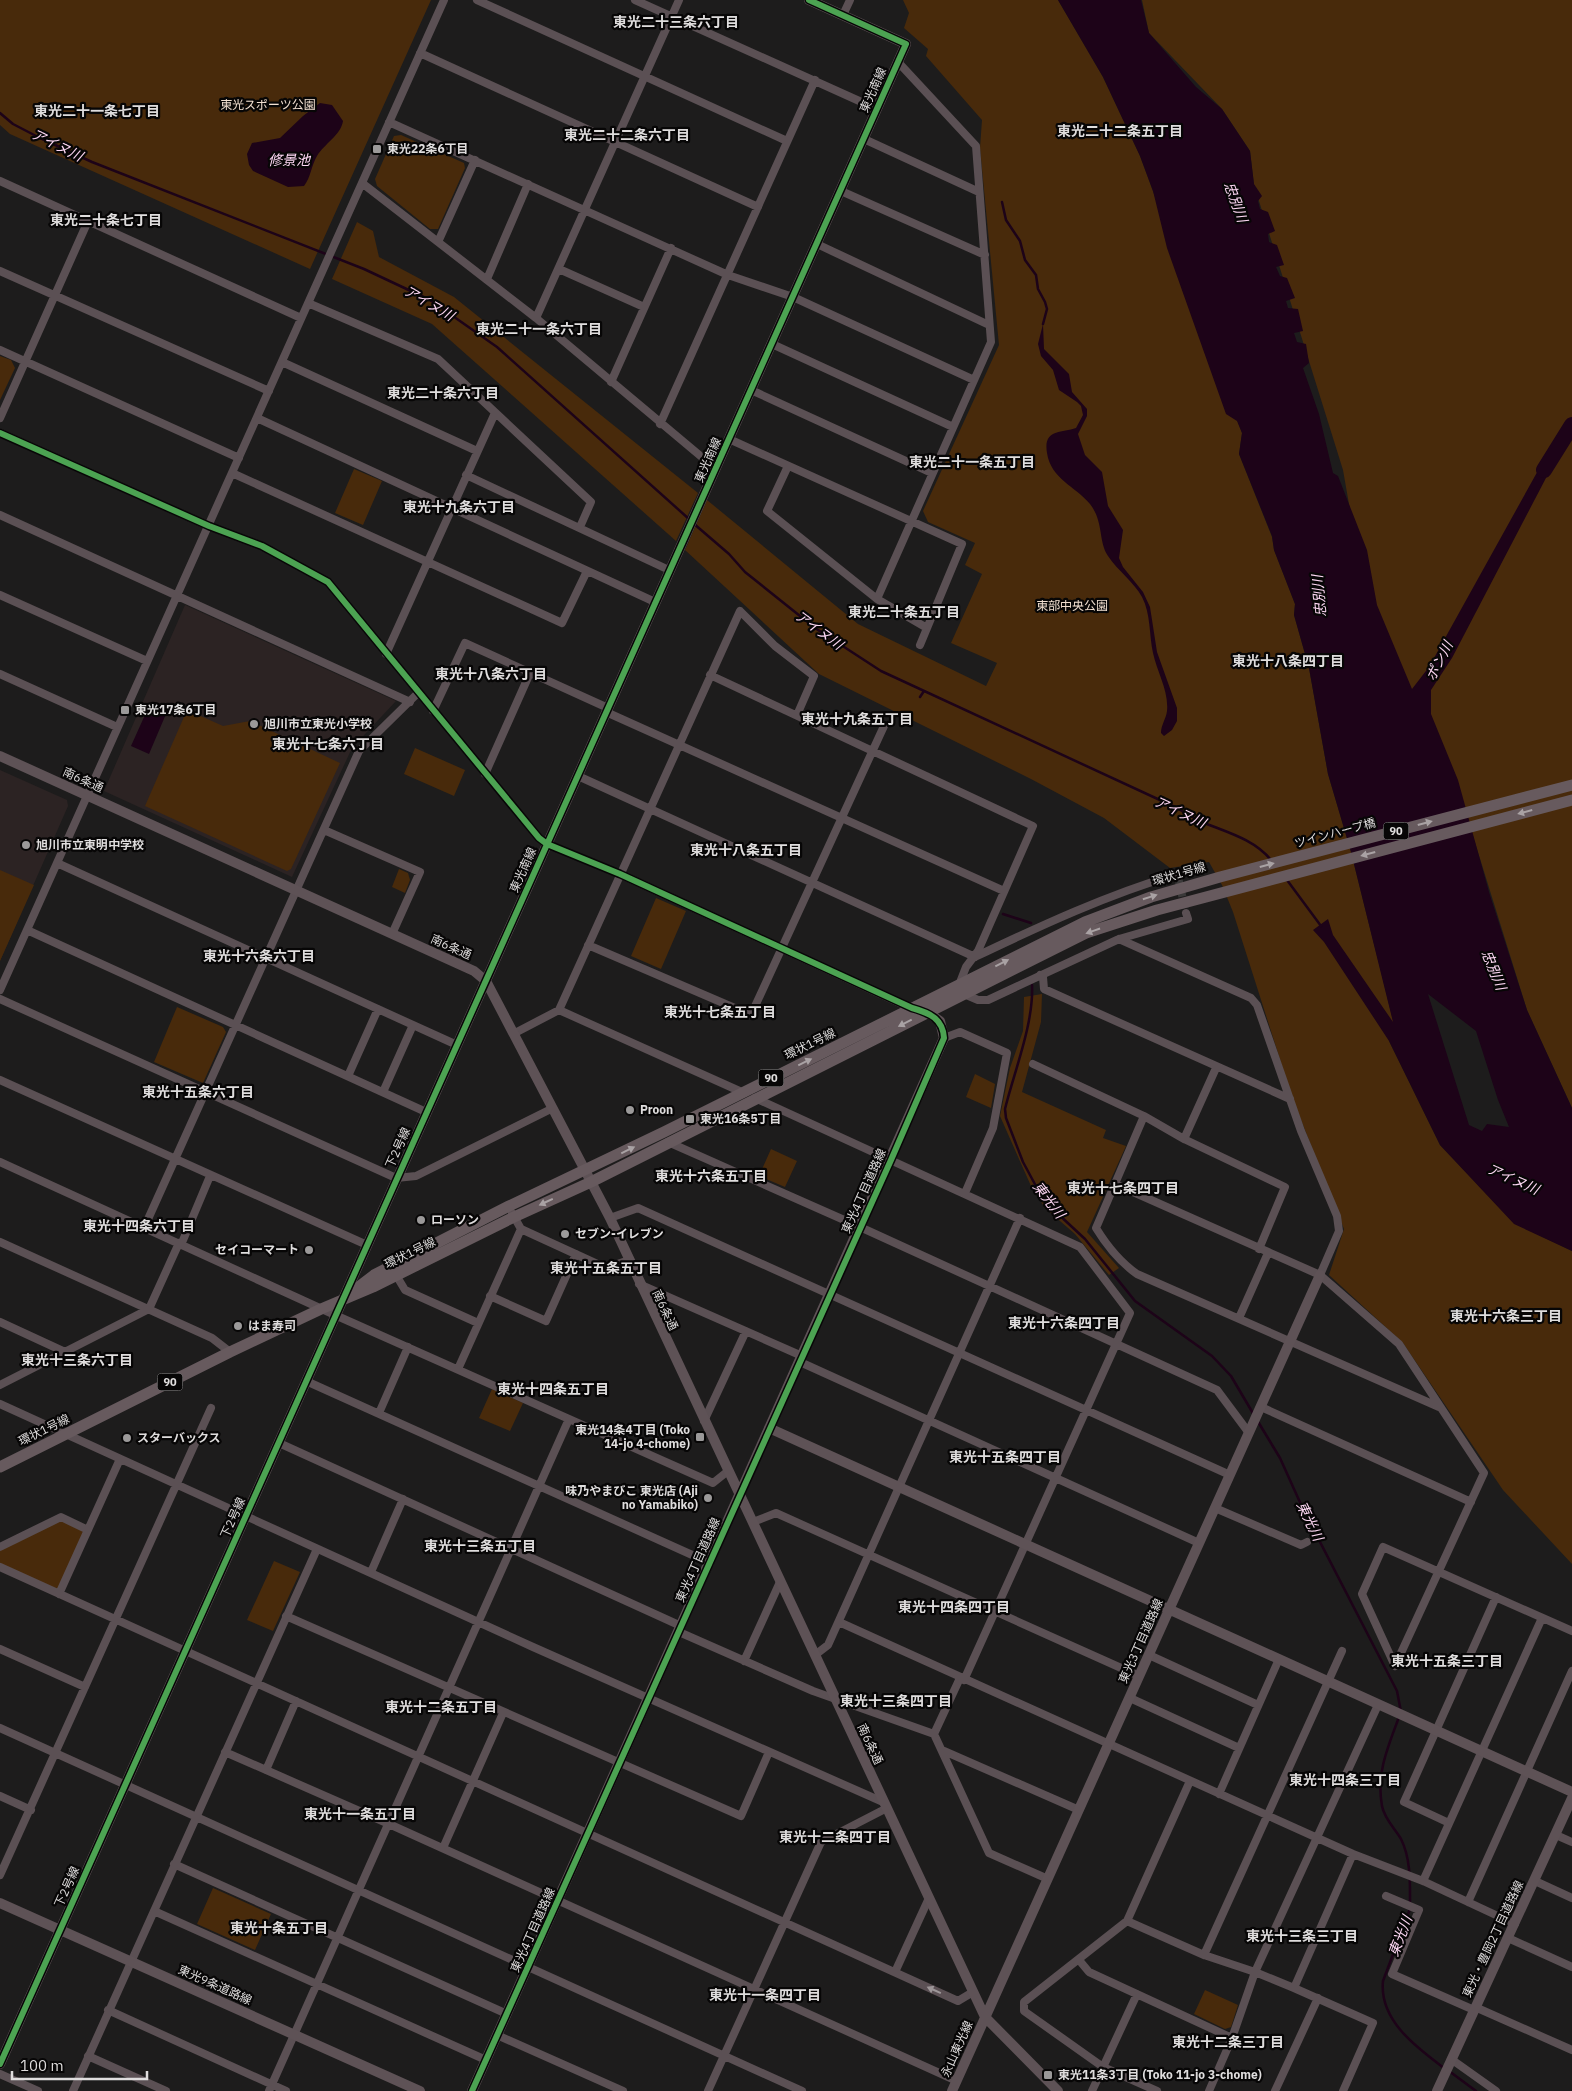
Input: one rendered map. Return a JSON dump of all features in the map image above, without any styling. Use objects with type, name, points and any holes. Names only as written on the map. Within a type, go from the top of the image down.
[{"type":"main road","name":"ツインハープ橋","points":[[1220,877],[1572,785]]},
{"type":"main road","name":"環状1号線","points":[[342,1300],[374,1275],[511,1212],[591,1182],[743,1092],[912,1008],[961,990],[1086,933],[1157,910],[1572,800]]},
{"type":"main road","name":"環状1号線","points":[[0,1467],[230,1352],[396,1275],[584,1171],[757,1099],[927,1012],[961,990],[1084,922],[1150,897],[1220,877]]},
{"type":"street","points":[[0,990],[444,0]]},
{"type":"street","points":[[477,0],[787,141]]},
{"type":"street","points":[[636,0],[877,109]]},
{"type":"street","points":[[536,318],[679,0]]},
{"type":"street","name":"東光南線","points":[[486,981],[906,44],[809,0]]},
{"type":"street","points":[[843,15],[850,0]]},
{"type":"street","points":[[420,53],[758,207]]},
{"type":"street","points":[[877,599],[991,342],[976,146],[898,62]]},
{"type":"street","points":[[660,424],[815,80]]},
{"type":"street","points":[[389,122],[728,275],[793,297],[974,380]]},
{"type":"street","points":[[864,140],[979,192]]},
{"type":"street","points":[[438,242],[475,160]]},
{"type":"street","points":[[0,182],[302,318]]},
{"type":"street","points":[[362,183],[536,318],[660,424],[716,469]]},
{"type":"street","points":[[487,279],[528,184]]},
{"type":"street","points":[[841,191],[985,256]]},
{"type":"street","points":[[0,418],[88,221]]},
{"type":"street","points":[[817,244],[989,325]]},
{"type":"street","points":[[611,382],[671,248]]},
{"type":"street","points":[[559,269],[644,307]]},
{"type":"street","points":[[0,270],[269,392]]},
{"type":"street","points":[[308,303],[438,359],[592,502],[580,528]]},
{"type":"street","points":[[772,344],[953,426]]},
{"type":"street","points":[[0,350],[239,458]]},
{"type":"street","points":[[282,362],[477,451]]},
{"type":"street","points":[[751,390],[932,473]]},
{"type":"street","points":[[386,654],[494,413]]},
{"type":"street","points":[[257,418],[655,602]]},
{"type":"street","points":[[0,433],[208,526],[262,546],[328,582],[485,774],[539,838],[547,844],[620,874],[912,1008],[927,1012],[940,1021],[944,1038],[960,1032],[1007,1054],[993,1128],[965,1193]]},
{"type":"street","points":[[730,439],[962,544],[920,645]]},
{"type":"street","points":[[788,466],[767,510],[877,599],[927,628]]},
{"type":"street","points":[[232,473],[562,624],[587,571]]},
{"type":"street","points":[[466,475],[669,570]]},
{"type":"street","points":[[0,515],[177,594],[410,702]]},
{"type":"street","points":[[0,596],[147,661]]},
{"type":"street","points":[[512,1034],[559,1010],[740,611],[775,646],[814,676],[797,715]]},
{"type":"street","points":[[433,711],[465,643],[679,744],[1004,891]]},
{"type":"street","points":[[485,774],[530,673]]},
{"type":"street","points":[[0,674],[117,727]]},
{"type":"street","points":[[710,675],[1033,826],[975,957],[966,967],[961,990],[978,1000],[988,1000],[1119,939],[1187,916]]},
{"type":"street","points":[[144,1228],[359,750],[418,693]]},
{"type":"street","points":[[588,945],[751,1015],[884,726]]},
{"type":"street","name":"南6条通","points":[[0,756],[474,971],[486,981],[551,1109],[610,1218],[639,1284],[985,2017],[1058,2091]]},
{"type":"street","points":[[578,776],[975,957],[1073,911],[1131,888],[1178,875]]},
{"type":"street","points":[[324,830],[420,872],[392,934]]},
{"type":"street","points":[[57,863],[457,1045]]},
{"type":"street","points":[[28,930],[426,1112]]},
{"type":"street","points":[[1119,939],[1251,998],[1257,1005],[1290,1099],[1339,1224],[1339,1231],[1320,1275]]},
{"type":"street","points":[[1040,975],[1043,977],[1044,989],[1216,1068],[1290,1099]]},
{"type":"street","name":"下2号線","points":[[0,2064],[486,981]]},
{"type":"street","points":[[0,999],[396,1178],[416,1176],[551,1109]]},
{"type":"street","points":[[348,1076],[378,1009]]},
{"type":"street","points":[[559,1010],[1020,1218],[1080,1247],[1130,1313],[996,1612],[934,1734]]},
{"type":"street","points":[[383,1092],[412,1025]]},
{"type":"street","name":"東光4丁目道路線","points":[[472,2091],[650,1698],[944,1038]]},
{"type":"street","points":[[1033,1064],[1144,1116],[1184,1139],[1285,1187],[1259,1249]]},
{"type":"street","points":[[1184,1139],[1216,1068]]},
{"type":"street","points":[[0,1080],[368,1246]]},
{"type":"street","points":[[1144,1116],[1096,1228],[1108,1247],[1137,1274],[1439,1408]]},
{"type":"street","points":[[666,1137],[988,1287],[1217,1390],[1250,1429]]},
{"type":"street","points":[[0,1162],[321,1309],[713,1483],[728,1471]]},
{"type":"street","points":[[0,1385],[149,1309],[210,1176]]},
{"type":"street","points":[[1115,1184],[1320,1275],[1399,1344],[1439,1408],[1484,1473],[1440,1571],[1395,1666],[1362,1594],[1383,1547],[1440,1571],[1572,1631]]},
{"type":"street","points":[[610,1218],[638,1208],[1230,1475]]},
{"type":"street","points":[[511,1212],[520,1229],[606,1268],[629,1260]]},
{"type":"street","points":[[815,1655],[828,1645],[839,1622],[1020,1218]]},
{"type":"street","points":[[458,1369],[520,1229]]},
{"type":"street","points":[[0,1242],[212,1338],[230,1352]]},
{"type":"street","points":[[1239,1318],[1268,1252]]},
{"type":"street","points":[[490,1296],[546,1321],[576,1254]]},
{"type":"street","points":[[396,1275],[405,1290],[478,1323]]},
{"type":"street","name":"東光3丁目道路線","points":[[985,2017],[1320,1275]]},
{"type":"street","points":[[639,1284],[746,1331],[929,1420],[1200,1543]]},
{"type":"street","points":[[0,1322],[65,1352]]},
{"type":"street","points":[[704,1421],[746,1331]]},
{"type":"street","points":[[378,1413],[408,1347]]},
{"type":"street","points":[[306,1381],[710,1563]]},
{"type":"street","points":[[0,1404],[885,1805]]},
{"type":"street","points":[[0,1875],[117,1620],[211,1408]]},
{"type":"street","points":[[1260,1410],[1471,1502]]},
{"type":"street","points":[[270,2088],[360,1891],[569,1419]]},
{"type":"street","points":[[769,1428],[1407,1719],[1572,1792]]},
{"type":"street","points":[[279,1443],[512,1549],[744,1661],[814,1691],[934,1734],[944,1752],[989,1853],[1048,1879]]},
{"type":"street","points":[[59,1594],[120,1458]]},
{"type":"street","points":[[371,1572],[403,1499]]},
{"type":"street","points":[[1215,1508],[1301,1545],[1308,1542]]},
{"type":"street","points":[[753,1522],[776,1513],[1139,1676]]},
{"type":"street","points":[[0,1547],[61,1518],[88,1530]]},
{"type":"street","points":[[73,2091],[317,1549]]},
{"type":"street","points":[[0,1568],[186,1650],[958,2001],[973,1992]]},
{"type":"street","points":[[744,1661],[780,1582]]},
{"type":"street","points":[[1449,1823],[1404,1802],[1496,1597]]},
{"type":"street","points":[[286,1616],[741,1816],[769,1752]]},
{"type":"street","points":[[1419,1880],[1449,1823],[1542,1618]]},
{"type":"street","points":[[839,1622],[1316,1838],[1406,1874],[1516,1924]]},
{"type":"street","points":[[0,1649],[85,1687]]},
{"type":"street","points":[[1204,1955],[1342,1651]]},
{"type":"street","points":[[1149,1655],[1258,1704]]},
{"type":"street","points":[[1218,1794],[1279,1659]]},
{"type":"street","points":[[1468,1902],[1572,1670]]},
{"type":"street","points":[[1130,1698],[1239,1748]]},
{"type":"street","points":[[266,1770],[296,1701]]},
{"type":"street","points":[[1209,2091],[1232,2038],[1255,1972],[1316,1838],[1382,1707]]},
{"type":"street","points":[[443,1848],[503,1712]]},
{"type":"street","points":[[0,1728],[802,2091]]},
{"type":"street","points":[[225,1752],[443,1848],[754,1989],[955,2086]]},
{"type":"street","points":[[944,1752],[1079,1810]]},
{"type":"street","points":[[1156,2091],[1103,2067],[1024,2011],[1024,2002],[1128,1921],[1190,1781]]},
{"type":"street","points":[[0,1796],[31,1810]]},
{"type":"street","name":"東光・豊岡2丁目道路線","points":[[1437,2091],[1516,1924],[1572,1798]]},
{"type":"street","points":[[708,2091],[821,1842],[885,1805]]},
{"type":"street","points":[[1556,1835],[1572,1842]]},
{"type":"street","points":[[1294,1988],[1354,1854]]},
{"type":"street","points":[[174,1864],[507,2014]]},
{"type":"street","points":[[1535,1881],[1572,1898]]},
{"type":"street","points":[[1386,1896],[1419,1910],[1392,1974],[1572,2050]]},
{"type":"street","points":[[894,1972],[929,1898]]},
{"type":"street","name":"東光9条道路線","points":[[0,1904],[60,1929],[420,2091]]},
{"type":"street","points":[[154,1910],[486,2060]]},
{"type":"street","points":[[1128,1921],[1204,1955],[1255,1972],[1373,2023],[1343,2091]]},
{"type":"street","points":[[1508,1938],[1572,1967]]},
{"type":"street","points":[[1079,1960],[1089,1972],[1232,2038]]},
{"type":"street","points":[[1092,2091],[1137,1994]]},
{"type":"street","points":[[1275,2091],[1318,1998]]},
{"type":"street","points":[[108,2010],[270,2088],[286,2091]]},
{"type":"street","name":"永山東光線","points":[[955,2086],[985,2017]]},
{"type":"street","points":[[497,2034],[623,2091]]},
{"type":"street","points":[[88,2056],[166,2091]]},
{"type":"street","points":[[1448,2066],[1496,2091]]},
{"type":"street","points":[[0,2074],[38,2091]]},
{"type":"shaded area","name":"旭川市立東光小学校","points":[[185,605],[396,701],[352,748],[292,877],[104,791]]},
{"type":"shaded area","name":"旭川市立東明中学校","points":[[0,770],[67,800],[68,806],[0,961]]},
{"type":"green space","name":"東光スポーツ公園","points":[[0,0],[431,0],[310,269],[10,134],[0,125]]},
{"type":"green space","name":"東部中央公園","points":[[903,0],[1058,0],[1103,77],[1140,156],[1242,433],[1239,454],[1272,537],[1274,550],[1295,604],[1294,615],[1309,668],[1328,774],[1351,852],[1394,1024],[1389,1041],[1440,1145],[1514,1223],[1572,1251],[1572,1564],[1503,1490],[1403,1343],[1329,1275],[1344,1229],[1292,1097],[1233,912],[1222,885],[1209,862],[1170,868],[1104,818],[1031,779],[819,674],[685,550],[707,500],[858,624],[986,686],[997,663],[951,643],[982,574],[965,565],[975,543],[928,522],[923,511],[999,345],[980,148],[982,120],[926,56],[928,49],[904,28],[909,13]]},
{"type":"green space","points":[[1142,0],[1572,0],[1572,1108],[1527,1010],[1468,820],[1372,635],[1343,470],[1254,185],[1250,151],[1222,109],[1149,33]]},
{"type":"green space","points":[[401,135],[464,163],[465,168],[438,229],[430,229],[377,186],[375,179],[394,136]]},
{"type":"green space","points":[[357,222],[373,231],[379,257],[454,297],[698,493],[676,541],[432,324],[332,279]]},
{"type":"green space","points":[[0,356],[11,360],[15,368],[0,400]]},
{"type":"green space","points":[[354,469],[382,481],[363,525],[335,513]]},
{"type":"green space","points":[[187,710],[223,726],[250,721],[340,763],[291,869],[287,871],[145,806]]},
{"type":"green space","points":[[415,748],[465,770],[454,796],[404,774]]},
{"type":"green space","points":[[399,869],[408,873],[410,880],[405,893],[392,887]]},
{"type":"green space","points":[[0,870],[34,885],[0,961]]},
{"type":"green space","points":[[656,898],[686,911],[661,969],[631,956]]},
{"type":"green space","points":[[1042,994],[1041,1022],[1022,1092],[1106,1130],[1103,1138],[1126,1146],[1087,1232],[1119,1268],[1109,1275],[1075,1234],[1045,1208],[1031,1186],[1000,1116],[1010,1068],[1023,1031],[1024,997]]},
{"type":"green space","points":[[177,1007],[223,1027],[226,1032],[203,1083],[154,1062]]},
{"type":"green space","points":[[975,1074],[995,1084],[991,1108],[966,1097]]},
{"type":"green space","points":[[771,1149],[797,1161],[785,1187],[759,1176]]},
{"type":"green space","points":[[492,1389],[523,1403],[510,1431],[479,1418]]},
{"type":"green space","points":[[61,1517],[88,1530],[59,1594],[0,1567],[0,1547]]},
{"type":"green space","points":[[274,1561],[300,1572],[273,1631],[247,1620]]},
{"type":"green space","points":[[213,1888],[271,1914],[255,1950],[197,1924]]},
{"type":"green space","points":[[1205,1990],[1238,2005],[1231,2027],[1225,2029],[1194,2014]]},
{"type":"water","name":"忠別川","points":[[1058,0],[1141,0],[1149,33],[1196,87],[1222,109],[1250,151],[1254,184],[1262,196],[1258,201],[1260,209],[1268,212],[1275,231],[1268,234],[1269,242],[1277,245],[1284,265],[1276,267],[1280,276],[1287,278],[1295,298],[1286,301],[1288,308],[1298,309],[1303,331],[1294,333],[1297,342],[1306,344],[1309,363],[1303,368],[1319,414],[1333,473],[1338,476],[1367,550],[1377,605],[1412,689],[1429,667],[1550,449],[1558,455],[1452,658],[1431,690],[1431,714],[1458,780],[1489,892],[1527,1010],[1572,1108],[1572,1251],[1514,1224],[1440,1145],[1389,1041],[1324,942],[1313,930],[1328,919],[1333,935],[1393,1022],[1351,852],[1328,774],[1309,668],[1294,615],[1295,604],[1274,550],[1272,536],[1239,454],[1242,433],[1237,421],[1226,414],[1167,248],[1153,191],[1140,156],[1103,77]],"holes":[[[1428,994],[1476,1031],[1498,1100],[1509,1127],[1487,1124],[1482,1131],[1469,1125]]]},
{"type":"water","name":"修景池","points":[[320,103],[332,105],[343,121],[339,131],[317,156],[304,186],[288,187],[253,171],[249,165],[247,154],[252,143],[280,138]]},
{"type":"water","points":[[1043,324],[1044,349],[1069,374],[1072,392],[1087,409],[1087,416],[1078,434],[1085,455],[1102,472],[1108,506],[1123,530],[1119,558],[1123,567],[1143,592],[1150,607],[1157,652],[1177,708],[1177,721],[1172,730],[1164,736],[1161,733],[1167,711],[1165,689],[1153,653],[1145,604],[1135,586],[1108,556],[1097,518],[1090,504],[1058,476],[1049,462],[1046,445],[1050,436],[1054,433],[1076,428],[1083,415],[1081,406],[1059,390],[1053,370],[1041,356],[1038,344]]},
{"type":"water","points":[[149,706],[166,714],[149,754],[131,746]]},
{"type":"waterway","name":"アイヌ川","points":[[0,113],[13,124],[92,162],[364,269],[430,300],[497,347],[689,519]]},
{"type":"waterway","points":[[1002,202],[1006,220],[1020,241],[1025,260],[1036,275],[1038,289],[1047,309],[1043,324]]},
{"type":"waterway","name":"ポン川","points":[[1544,470],[1572,425]]},
{"type":"waterway","name":"アイヌ川","points":[[693,523],[729,554],[745,572],[815,628],[881,671],[1175,807],[1202,822],[1248,841],[1271,860]]},
{"type":"waterway","name":"アイヌ川","points":[[920,697],[924,691]]},
{"type":"waterway","name":"アイヌ川","points":[[1287,880],[1321,926]]},
{"type":"waterway","name":"東光川","points":[[1003,914],[1031,923]]},
{"type":"waterway","name":"東光川","points":[[1032,985],[1032,1000],[1027,1031],[1005,1109],[1006,1118],[1023,1162],[1037,1188],[1056,1212],[1085,1239],[1135,1301],[1212,1356],[1231,1376],[1254,1415]]},
{"type":"waterway","name":"東光川","points":[[1257,1420],[1280,1458],[1303,1509],[1397,1691],[1401,1712]]},
{"type":"waterway","name":"東光川","points":[[1399,1717],[1384,1760],[1381,1794],[1385,1815],[1401,1839],[1407,1855],[1410,1904]]},
{"type":"waterway","name":"東光川","points":[[1410,1909],[1383,1981],[1383,1995],[1393,2020],[1411,2042],[1444,2068]]},
{"type":"waterway","name":"東光川","points":[[1449,2071],[1476,2091]]},
{"type":"tunnel","points":[[1178,877],[1186,913]]},
{"type":"cycle path","points":[[0,2064],[906,44],[809,0]]},
{"type":"cycle path","points":[[0,433],[209,526],[262,546],[328,582],[539,838],[547,844],[620,874],[924,1012],[938,1021],[943,1031],[944,1038],[891,1160],[472,2091]]},
{"type":"place","name":"東光22条6丁目","points":[[377,149]]},
{"type":"place","name":"東光17条6丁目","points":[[125,710]]},
{"type":"place","name":"旭川市立東光小学校","points":[[254,724]]},
{"type":"place","name":"旭川市立東明中学校","points":[[26,845]]},
{"type":"place","name":"Proon","points":[[630,1110]]},
{"type":"place","name":"東光16条5丁目","points":[[690,1119]]},
{"type":"place","name":"ローソン","points":[[421,1220]]},
{"type":"place","name":"セブン-イレブン","points":[[565,1234]]},
{"type":"place","name":"セイコーマート","points":[[309,1250]]},
{"type":"place","name":"はま寿司","points":[[238,1326]]},
{"type":"place","name":"東光14条4丁目 (Toko 14-jo 4-chome)","points":[[700,1437]]},
{"type":"place","name":"スターバックス","points":[[127,1438]]},
{"type":"place","name":"味乃やまびこ 東光店 (Aji no Yamabiko)","points":[[708,1498]]},
{"type":"place","name":"東光11条3丁目 (Toko 11-jo 3-chome)","points":[[1048,2075]]},
{"type":"district","name":"東光二十三条六丁目","points":[[676,22]]},
{"type":"district","name":"東光二十一条七丁目","points":[[97,111]]},
{"type":"district","name":"東光二十二条五丁目","points":[[1120,131]]},
{"type":"district","name":"東光二十二条六丁目","points":[[627,135]]},
{"type":"district","name":"東光二十条七丁目","points":[[106,220]]},
{"type":"district","name":"東光二十一条六丁目","points":[[539,329]]},
{"type":"district","name":"東光二十条六丁目","points":[[443,393]]},
{"type":"district","name":"東光二十一条五丁目","points":[[972,462]]},
{"type":"district","name":"東光十九条六丁目","points":[[459,507]]},
{"type":"district","name":"東光二十条五丁目","points":[[904,612]]},
{"type":"district","name":"東光十八条四丁目","points":[[1288,661]]},
{"type":"district","name":"東光十八条六丁目","points":[[491,674]]},
{"type":"district","name":"東光十九条五丁目","points":[[857,719]]},
{"type":"district","name":"東光十七条六丁目","points":[[328,744]]},
{"type":"district","name":"東光十八条五丁目","points":[[746,850]]},
{"type":"district","name":"東光十六条六丁目","points":[[259,956]]},
{"type":"district","name":"東光十七条五丁目","points":[[720,1012]]},
{"type":"district","name":"東光十五条六丁目","points":[[198,1092]]},
{"type":"district","name":"東光十六条五丁目","points":[[711,1176]]},
{"type":"district","name":"東光十七条四丁目","points":[[1123,1188]]},
{"type":"district","name":"東光十四条六丁目","points":[[139,1226]]},
{"type":"district","name":"東光十五条五丁目","points":[[606,1268]]},
{"type":"district","name":"東光十六条三丁目","points":[[1506,1316]]},
{"type":"district","name":"東光十六条四丁目","points":[[1064,1323]]},
{"type":"district","name":"東光十三条六丁目","points":[[77,1360]]},
{"type":"district","name":"東光十四条五丁目","points":[[553,1389]]},
{"type":"district","name":"東光十五条四丁目","points":[[1005,1457]]},
{"type":"district","name":"東光十三条五丁目","points":[[480,1546]]},
{"type":"district","name":"東光十四条四丁目","points":[[954,1607]]},
{"type":"district","name":"東光十五条三丁目","points":[[1447,1661]]},
{"type":"district","name":"東光十三条四丁目","points":[[896,1701]]},
{"type":"district","name":"東光十二条五丁目","points":[[441,1707]]},
{"type":"district","name":"東光十四条三丁目","points":[[1345,1780]]},
{"type":"district","name":"東光十一条五丁目","points":[[360,1814]]},
{"type":"district","name":"東光十二条四丁目","points":[[835,1837]]},
{"type":"district","name":"東光十条五丁目","points":[[279,1928]]},
{"type":"district","name":"東光十三条三丁目","points":[[1302,1936]]},
{"type":"district","name":"東光十一条四丁目","points":[[765,1995]]},
{"type":"district","name":"東光十二条三丁目","points":[[1228,2042]]}]
